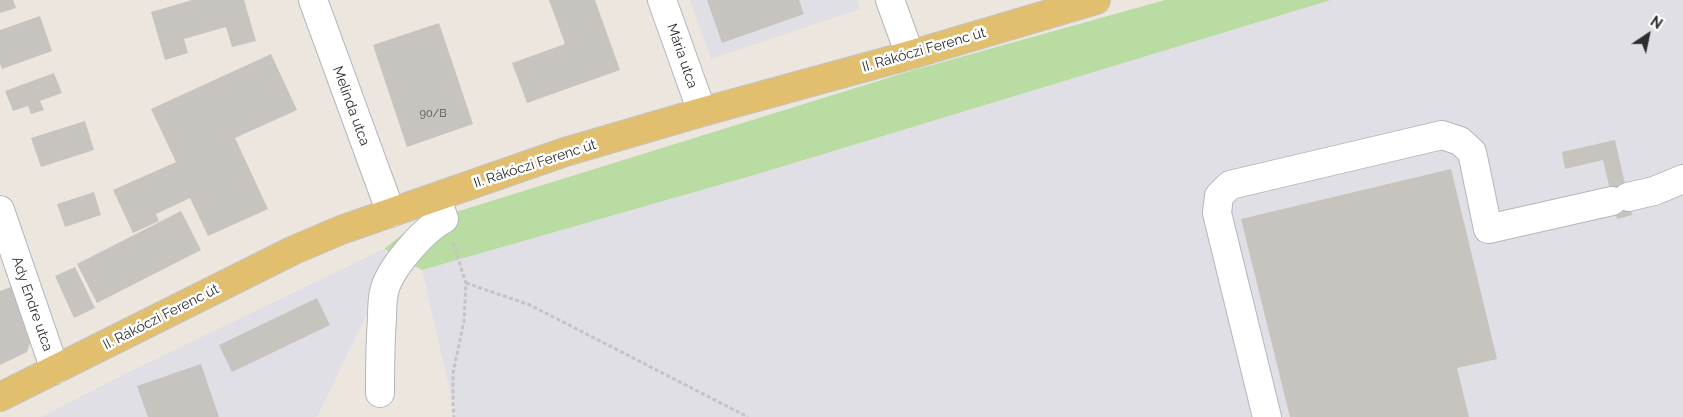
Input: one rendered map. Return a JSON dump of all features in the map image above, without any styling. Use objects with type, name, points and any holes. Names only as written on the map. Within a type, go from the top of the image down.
[{"type":"main road","name":"II. Rákóczi Ferenc út","points":[[0,397],[294,250],[390,212],[440,208],[565,152],[910,55],[1096,0]]},
{"type":"street","name":"Melinda utca","points":[[313,0],[390,212]]},
{"type":"street","name":"Mária utca","points":[[662,0],[702,112]]},
{"type":"street","points":[[890,0],[910,55]]},
{"type":"street","points":[[1267,417],[1217,213],[1219,196],[1230,185],[1442,136],[1460,141],[1472,152],[1488,229],[1682,187]]},
{"type":"street","points":[[380,393],[380,345],[384,291],[397,265],[415,242],[435,224],[440,208]]},
{"type":"street","name":"Ady Endre utca","points":[[0,210],[55,370]]},
{"type":"path","points":[[440,208],[466,283],[464,321],[453,373],[454,417]]},
{"type":"path","points":[[466,283],[530,305],[748,417]]},
{"type":"shaded area","points":[[690,0],[857,0],[860,9],[711,59]]},
{"type":"shaded area","points":[[1331,0],[1683,0],[1683,417],[456,417],[422,270],[761,173]]},
{"type":"shaded area","points":[[384,249],[391,264],[317,417],[41,417],[129,372]]},
{"type":"green space","points":[[1165,0],[1331,0],[761,173],[422,270],[384,249],[414,225],[907,72]]},
{"type":"building","points":[[0,0],[13,0],[16,8],[0,13]]},
{"type":"building","points":[[192,0],[244,0],[256,41],[232,47],[226,27],[184,39],[188,53],[165,60],[151,12]]},
{"type":"building","points":[[549,0],[595,0],[620,70],[527,103],[512,63],[565,44]]},
{"type":"building","points":[[707,0],[799,0],[804,14],[722,43]]},
{"type":"building","points":[[40,16],[52,51],[2,69],[0,64],[0,30]]},
{"type":"building","points":[[439,23],[473,124],[407,147],[373,45]]},
{"type":"building","points":[[271,54],[297,110],[235,138],[268,209],[208,236],[190,198],[156,214],[159,221],[133,233],[113,190],[176,162],[151,109]]},
{"type":"building","points":[[54,73],[62,93],[40,101],[44,110],[31,114],[28,106],[13,111],[5,91]]},
{"type":"building","points":[[85,121],[94,150],[41,167],[31,138]]},
{"type":"building","points":[[1615,140],[1632,215],[1617,219],[1603,160],[1565,169],[1562,152]]},
{"type":"building","points":[[1451,169],[1497,359],[1457,368],[1469,417],[1290,417],[1241,219]]},
{"type":"building","points":[[94,192],[101,215],[65,227],[57,204]]},
{"type":"building","points":[[181,211],[201,250],[97,303],[77,264]]},
{"type":"building","points":[[75,267],[95,308],[74,318],[55,276]]},
{"type":"building","points":[[11,287],[30,343],[27,352],[0,365],[0,291]]},
{"type":"building","points":[[317,298],[330,325],[232,372],[219,345]]},
{"type":"building","points":[[201,364],[219,417],[148,417],[137,386]]}]
